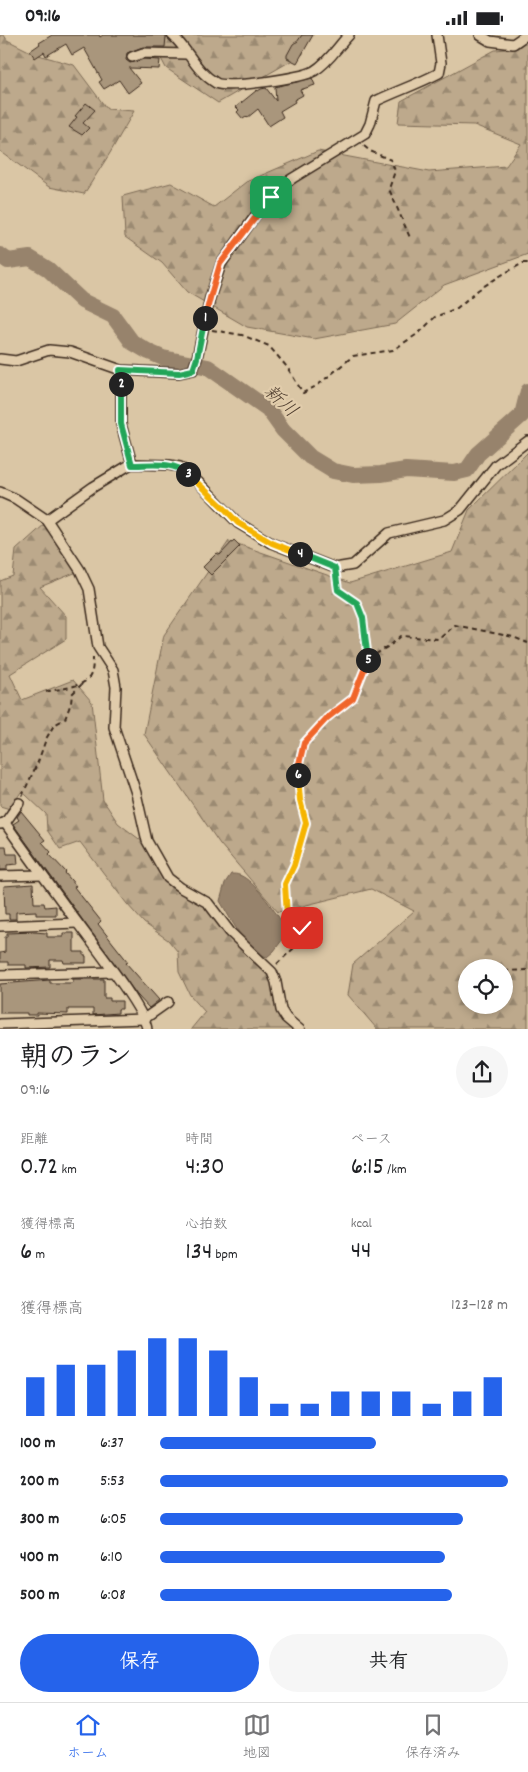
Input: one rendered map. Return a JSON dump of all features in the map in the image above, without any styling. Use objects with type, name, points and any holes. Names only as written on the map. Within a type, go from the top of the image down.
[{"type":"street","points":[[172,35],[203,74],[218,85],[275,81],[314,71],[334,53],[349,35]]},
{"type":"street","points":[[0,359],[16,361],[49,350],[70,352],[120,370],[179,373],[193,370],[220,264],[278,188],[365,134],[370,124],[376,101],[439,73],[441,63],[437,35]]},
{"type":"street","points":[[480,35],[490,41],[513,44],[526,35]]},
{"type":"street","points":[[132,57],[143,53],[187,54]]},
{"type":"street","points":[[120,370],[121,424],[132,465]]},
{"type":"street","points":[[47,520],[113,473],[132,465],[169,465],[180,467],[238,523],[272,543],[335,568],[353,565],[389,533],[444,520],[460,510],[496,465],[528,441]]},
{"type":"street","points":[[0,492],[16,499],[47,520],[80,570],[88,589],[98,647],[113,669],[116,687],[114,727],[136,793],[147,841],[168,878],[181,889],[208,903],[230,932],[272,972],[276,981],[281,1009],[286,1018],[300,1029]]},
{"type":"street","points":[[19,803],[2,824],[113,972],[144,1019],[147,1029]]},
{"type":"street","points":[[0,876],[42,875]]},
{"type":"street","points":[[0,926],[77,923]]},
{"type":"street","points":[[0,975],[113,972]]},
{"type":"street","points":[[0,1024],[144,1019],[168,1002]]},
{"type":"path","points":[[356,140],[370,151],[391,160],[394,171],[389,189],[410,240]]},
{"type":"path","points":[[203,329],[242,335],[269,346],[287,367],[303,393],[318,385],[353,356],[393,350],[419,333],[435,317],[457,308],[492,280],[524,263],[528,263]]},
{"type":"path","points":[[272,972],[303,936],[302,928],[287,916],[285,884],[294,865],[306,823],[300,800],[298,768],[304,743],[327,718],[353,698],[368,659],[363,618],[357,603],[338,590],[335,568]]},
{"type":"path","points":[[368,659],[402,636],[439,639],[455,625],[513,637],[528,643]]},
{"type":"path","points":[[19,803],[46,739],[54,725],[65,719],[72,694],[88,679],[92,672],[93,653]]},
{"type":"path","points":[[46,692],[83,683]]},
{"type":"path","points":[[513,971],[528,970]]},
{"type":"green space","points":[[0,35],[4,35],[7,40],[35,54],[74,65],[107,109],[134,111],[84,194],[49,187],[0,151]]},
{"type":"green space","points":[[137,35],[305,35],[303,54],[218,103],[166,68],[154,45]]},
{"type":"green space","points":[[528,39],[528,254],[444,285],[395,324],[314,339],[247,327],[187,292],[162,263],[125,237],[123,196],[171,183],[214,207],[246,182],[318,151],[429,172],[506,166],[521,144],[474,125],[398,123],[401,101],[495,50],[518,48]]},
{"type":"green space","points":[[528,452],[528,1029],[377,1029],[348,995],[353,964],[414,911],[371,889],[278,912],[220,844],[144,734],[164,635],[229,541],[350,583],[452,552],[469,510]]},
{"type":"green space","points":[[46,523],[77,572],[40,587],[66,616],[66,639],[10,674],[22,700],[73,680],[92,702],[103,800],[118,823],[147,845],[159,866],[205,903],[271,974],[280,1011],[299,1029],[191,1029],[205,1012],[190,995],[179,972],[178,952],[168,940],[144,923],[127,904],[80,842],[60,849],[47,830],[46,814],[26,795],[21,792],[10,809],[0,806],[0,581],[13,576],[16,550]]},
{"type":"shaded area","points":[[231,874],[245,878],[259,891],[288,932],[274,951],[267,957],[259,954],[246,941],[220,901],[225,883]]},
{"type":"building","points":[[52,35],[99,35],[100,37],[103,35],[166,35],[166,37],[165,47],[143,47],[127,53],[126,60],[130,63],[144,59],[160,60],[159,69],[129,68],[141,83],[128,93],[119,80],[104,89],[99,82],[102,80],[84,48],[72,55],[66,44],[46,56],[44,52],[35,58],[30,51]]},
{"type":"building","points":[[302,35],[313,35],[297,63],[287,58],[287,55],[293,44]]},
{"type":"building","points":[[312,78],[315,85],[300,90],[303,95],[280,111],[283,117],[269,126],[258,109],[243,119],[237,112],[239,110],[236,107],[257,90],[266,88],[276,101],[275,87]]},
{"type":"building","points":[[86,103],[95,110],[83,123],[89,128],[82,135],[69,127]]},
{"type":"building","points":[[234,540],[240,546],[211,575],[203,567],[217,553],[220,555]]},
{"type":"building","points":[[21,811],[45,840],[42,842],[51,852],[49,854],[66,872],[76,886],[74,887],[101,921],[98,924],[128,962],[126,963],[159,1000],[149,1008],[137,995],[13,824],[19,820],[17,817]]},
{"type":"building","points":[[0,846],[6,846],[7,854],[17,854],[18,864],[7,865],[7,870],[0,870]]},
{"type":"building","points":[[33,884],[34,903],[44,903],[45,907],[56,906],[56,915],[36,915],[36,911],[16,912],[16,919],[9,919],[9,914],[5,914],[4,886]]},
{"type":"building","points":[[7,933],[47,933],[47,937],[63,937],[63,933],[74,933],[74,952],[84,952],[86,963],[64,963],[63,960],[50,960],[50,967],[26,968],[26,965],[8,965],[8,962],[0,962],[0,953],[5,952],[5,937],[7,937]]},
{"type":"building","points":[[73,979],[104,979],[104,998],[110,998],[110,1001],[122,1001],[122,1009],[118,1009],[118,1013],[93,1015],[93,1009],[68,1009],[68,1014],[37,1013],[37,1015],[27,1015],[27,1013],[0,1013],[0,984],[50,980],[50,983],[73,983]]},
{"type":"waterway","name":"新川","points":[[0,255],[8,261],[30,258],[48,269],[82,301],[113,316],[132,342],[149,352],[163,358],[208,367],[268,409],[283,430],[310,457],[333,471],[353,475],[381,474],[406,470],[454,473],[467,470],[478,454],[522,415],[528,391]]},
{"type":"route","points":[[271,197],[220,264],[193,370],[179,373],[120,370],[122,390],[121,424],[132,465],[169,465],[180,467],[196,480],[238,523],[272,543],[335,568],[338,590],[357,603],[363,618],[368,659],[353,698],[327,718],[304,743],[298,768],[300,800],[306,823],[294,865],[285,884],[287,916],[302,928]]}]
